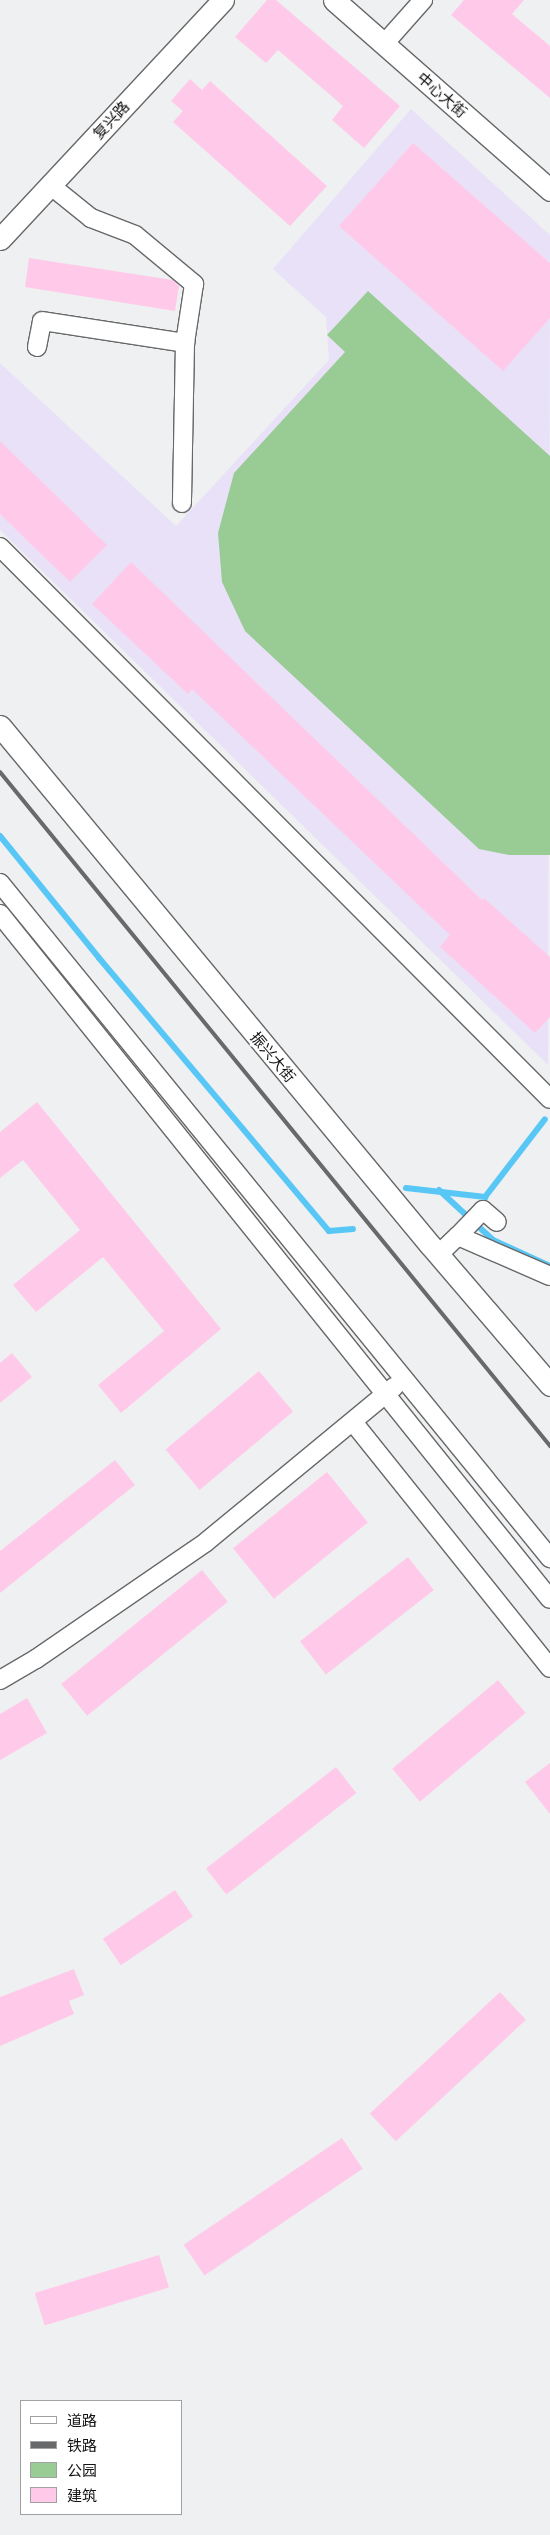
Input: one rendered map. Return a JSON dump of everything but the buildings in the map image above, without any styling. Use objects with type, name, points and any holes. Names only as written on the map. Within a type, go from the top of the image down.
[{"type":"street","name":"复兴路","points":[[0,239],[223,0]]},
{"type":"street","name":"中心大街","points":[[334,0],[550,190]]},
{"type":"street","points":[[384,44],[423,0]]},
{"type":"street","points":[[50,185],[91,218],[135,234],[194,284],[185,343],[182,503]]},
{"type":"street","points":[[37,347],[42,321],[185,343]]},
{"type":"street","points":[[0,547],[550,1099]]},
{"type":"street","name":"振兴大街","points":[[0,726],[438,1255],[550,1385]]},
{"type":"street","points":[[0,883],[550,1558]]},
{"type":"street","points":[[0,914],[550,1599]]},
{"type":"street","points":[[438,1255],[483,1210],[497,1222]]},
{"type":"street","points":[[458,1236],[550,1276]]},
{"type":"street","points":[[0,1680],[36,1659],[206,1542],[404,1379]]},
{"type":"street","points":[[353,1422],[550,1668]]},
{"type":"shaded area","points":[[411,109],[550,235],[548,1065],[0,530],[0,363],[176,526],[329,360],[326,317],[273,269]]},
{"type":"green space","points":[[368,291],[550,456],[550,855],[509,855],[479,849],[245,631],[222,582],[218,533],[234,473],[345,352],[327,335]]},
{"type":"waterway","points":[[0,836],[99,958],[329,1231],[353,1229]]},
{"type":"waterway","points":[[406,1188],[485,1197],[545,1119]]},
{"type":"waterway","points":[[439,1190],[493,1240],[550,1266]]},
{"type":"railway","points":[[0,772],[550,1446]]}]
